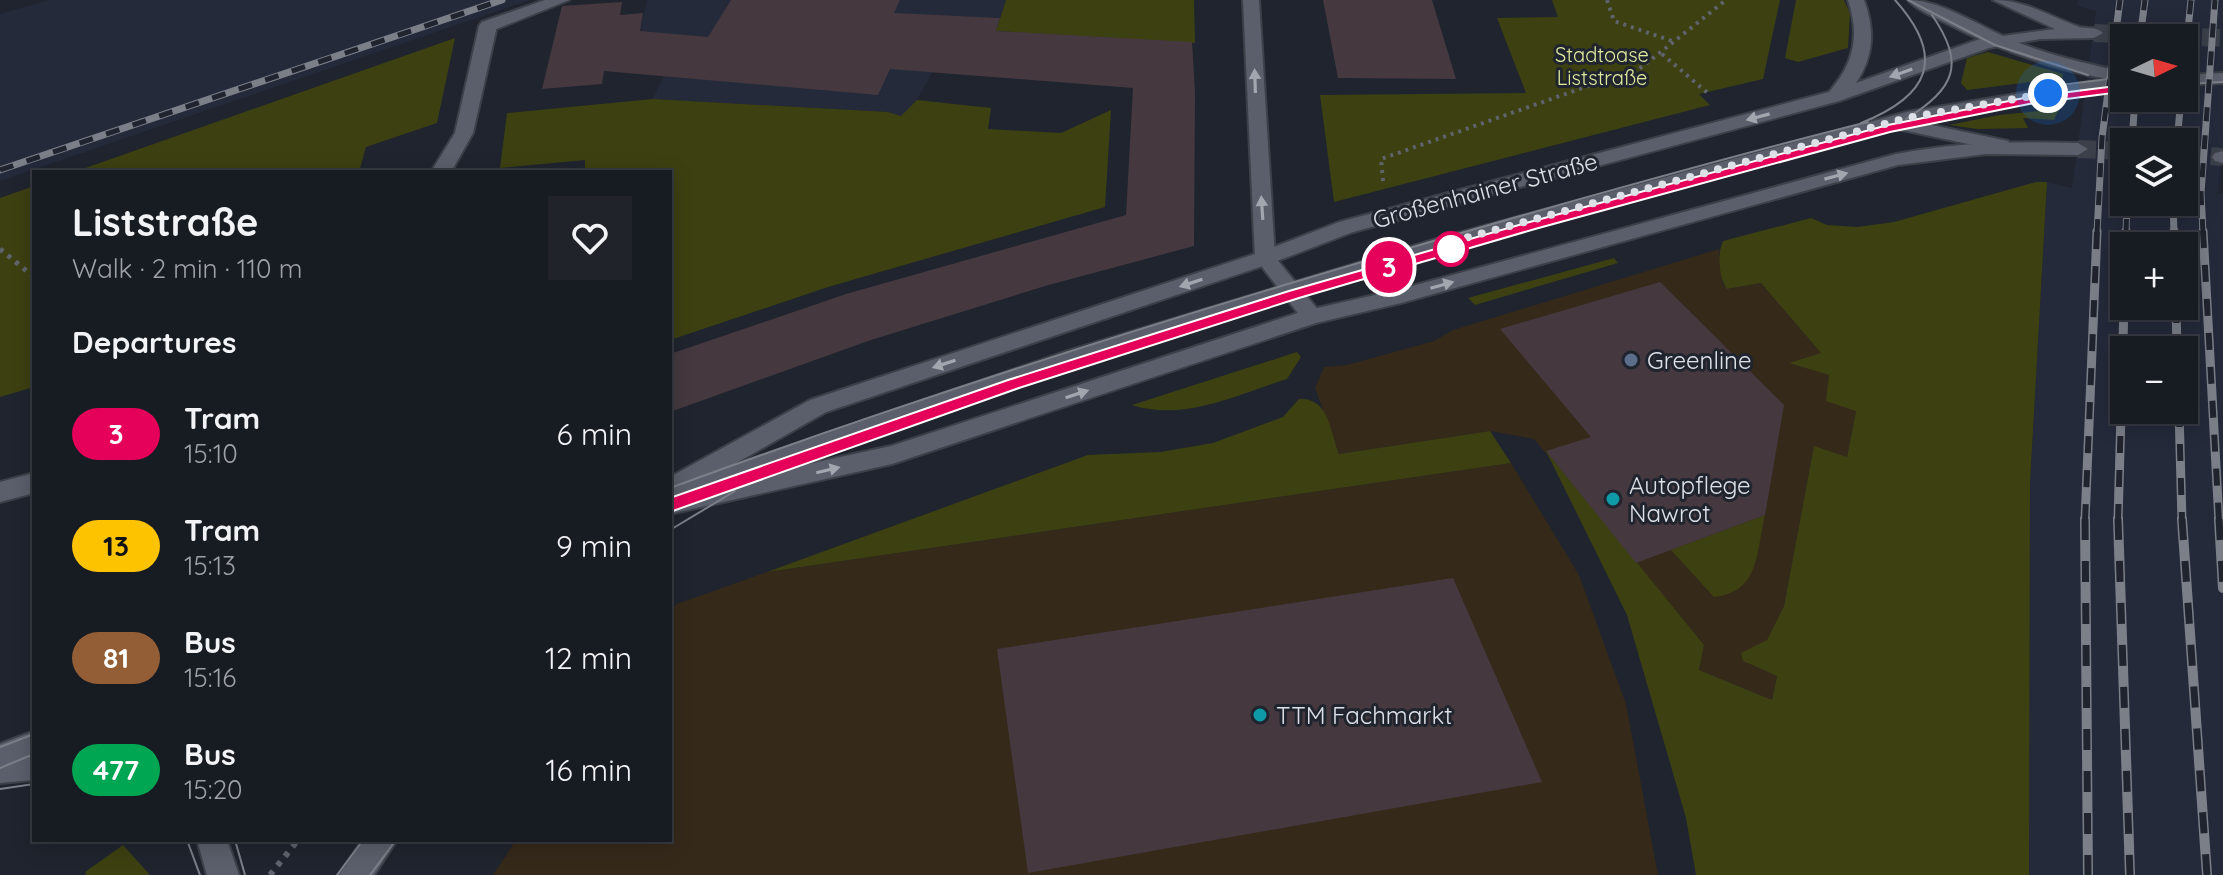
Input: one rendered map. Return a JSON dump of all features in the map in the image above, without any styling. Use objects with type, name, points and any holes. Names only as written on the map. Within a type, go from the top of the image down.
[{"type":"main road","points":[[442,170],[464,133],[488,26],[561,0]]},
{"type":"main road","points":[[1251,0],[1265,258],[1312,316]]},
{"type":"main road","points":[[1833,97],[1852,80],[1861,59],[1864,43],[1862,16],[1856,0]]},
{"type":"main road","points":[[1916,0],[1994,41],[2068,66],[2110,74]]},
{"type":"main road","name":"Großenhainer Straße","points":[[672,488],[818,406],[1265,258],[1379,217],[1833,97],[1994,41],[2040,34],[2086,33],[2001,0]]},
{"type":"main road","points":[[2198,79],[2223,78]]},
{"type":"main road","name":"Großenhainer Straße","points":[[672,496],[928,406],[1290,289],[1492,230],[1890,123],[1969,106],[2110,84]]},
{"type":"main road","points":[[1890,123],[2001,145]]},
{"type":"main road","points":[[672,504],[892,455],[1312,316],[1401,296],[1896,160],[1943,150],[2001,145],[2078,149]]},
{"type":"main road","points":[[0,492],[32,484]]},
{"type":"main road","points":[[0,758],[32,745]]},
{"type":"main road","points":[[0,769],[32,766]]},
{"type":"main road","points":[[213,842],[223,875]]},
{"type":"main road","points":[[355,875],[380,842]]},
{"type":"path","points":[[1607,0],[1614,21],[1676,42]]},
{"type":"path","points":[[1383,184],[1381,159],[1642,67],[1726,0]]},
{"type":"path","points":[[1662,54],[1707,92]]},
{"type":"path","points":[[0,249],[32,275]]},
{"type":"path","points":[[270,875],[296,842]]},
{"type":"shaded area","points":[[49,0],[530,0],[0,181],[0,14]]},
{"type":"shaded area","points":[[647,0],[1006,0],[1000,18],[954,16],[932,73],[917,100],[901,117],[888,112],[653,99],[678,44],[640,31]]},
{"type":"shaded area","points":[[2078,0],[2223,0],[2223,143],[2218,193],[2223,194],[2223,875],[2029,875],[2030,483],[2047,182],[2072,188],[2096,11],[2077,6]]},
{"type":"shaded area","points":[[1719,249],[1723,285],[1728,289],[1761,283],[1822,354],[1791,362],[1829,375],[1856,411],[1847,457],[1814,447],[1784,606],[1767,640],[1743,661],[1777,676],[1772,700],[1699,670],[1704,645],[1534,439],[1490,431],[1339,454],[1315,388],[1324,367],[1347,365],[1434,341],[1453,330]]},
{"type":"shaded area","points":[[1511,463],[1579,575],[1626,704],[1658,875],[493,875],[515,842],[672,842],[672,608],[767,572]]},
{"type":"green space","points":[[1006,0],[1194,0],[1195,43],[996,31]]},
{"type":"green space","name":"Stadtoase Liststraße","points":[[1552,0],[1780,0],[1763,79],[1699,94],[1710,105],[1334,202],[1320,95],[1526,93],[1497,18],[1558,17]]},
{"type":"green space","points":[[1796,0],[1844,0],[1850,13],[1848,48],[1798,62],[1785,58]]},
{"type":"green space","points":[[455,38],[437,123],[366,147],[360,170],[80,170]]},
{"type":"green space","points":[[1988,52],[2063,74],[2062,78],[1967,90],[1961,83],[1967,58]]},
{"type":"green space","points":[[653,99],[888,112],[901,116],[917,100],[991,108],[988,129],[1061,133],[1111,110],[1105,207],[828,287],[672,339],[672,170],[585,170],[585,160],[500,168],[507,113]]},
{"type":"green space","points":[[2059,109],[2054,120],[2023,118],[2028,128],[1978,129],[1949,125],[1999,115]]},
{"type":"green space","points":[[2036,182],[2047,182],[2030,483],[2029,875],[1696,875],[1686,818],[1627,615],[1546,451],[1704,645],[1699,670],[1772,700],[1777,676],[1743,661],[1741,653],[1767,640],[1784,606],[1814,446],[1847,457],[1856,411],[1826,401],[1829,375],[1789,363],[1821,353],[1761,283],[1727,289],[1720,266],[1723,241],[1811,218],[1827,225],[1857,227],[1894,222]]},
{"type":"green space","points":[[32,187],[32,388],[0,397],[0,198]]},
{"type":"green space","points":[[1614,258],[1618,263],[1475,305],[1468,298]]},
{"type":"green space","points":[[1297,352],[1301,357],[1287,379],[1230,398],[1171,410],[1132,405]]},
{"type":"green space","points":[[1299,399],[1309,400],[1322,409],[1339,454],[1490,431],[1511,463],[767,572],[1088,455],[1160,452],[1213,443],[1283,417]]},
{"type":"green space","points":[[1765,515],[1757,556],[1748,579],[1729,594],[1714,597],[1671,550]]},
{"type":"green space","points":[[123,845],[150,875],[86,875],[85,872]]},
{"type":"building","points":[[731,0],[900,0],[894,13],[1000,18],[996,31],[1192,42],[1195,92],[1194,246],[1045,286],[871,340],[672,411],[672,353],[846,294],[1126,215],[1133,88],[890,69],[878,95],[604,71],[602,84],[542,89],[562,6],[622,2],[620,15],[643,13],[640,31],[708,37]]},
{"type":"building","points":[[1323,0],[1432,0],[1456,79],[1338,78]]},
{"type":"building","points":[[1660,282],[1784,405],[1765,515],[1636,563],[1546,451],[1591,437],[1500,329]]},
{"type":"building","name":"TTM Fachmarkt","points":[[1453,578],[1542,782],[1028,873],[997,649]]},
{"type":"tunnel","points":[[2094,33],[2223,38]]},
{"type":"tunnel","points":[[2078,149],[2110,150]]},
{"type":"tunnel","points":[[2198,155],[2222,157]]},
{"type":"tram line","points":[[1861,123],[1902,101],[1915,88],[1923,73],[1925,57],[1921,40],[1895,0]]},
{"type":"tram line","points":[[1908,0],[1995,45],[2088,75]]},
{"type":"tram line","points":[[1906,119],[1936,97],[1950,74],[1952,62],[1949,48],[1932,15]]},
{"type":"tram line","points":[[2037,88],[2110,79]]},
{"type":"tram line","points":[[2198,83],[2223,82]]},
{"type":"tram line","name":"3","points":[[672,504],[1014,384],[1294,295],[1530,226],[1721,176],[1872,132],[1971,110],[2110,90]]},
{"type":"tram line","points":[[672,504],[1034,377],[1402,263],[1877,131],[2000,106],[2110,91]]},
{"type":"tram line","points":[[672,487],[947,391],[1225,303],[1583,198],[1868,122]]},
{"type":"tram line","points":[[672,529],[735,491]]},
{"type":"tram line","points":[[0,747],[32,735]]},
{"type":"tram line","points":[[0,768],[32,755]]},
{"type":"tram line","points":[[0,789],[32,784]]},
{"type":"tram line","points":[[188,842],[200,875]]},
{"type":"tram line","points":[[236,842],[245,875]]},
{"type":"tram line","points":[[337,875],[362,842]]},
{"type":"tram line","points":[[370,875],[395,842]]},
{"type":"railway","points":[[0,170],[502,0]]},
{"type":"railway","points":[[2097,233],[2102,138],[2120,0]]},
{"type":"railway","points":[[2142,24],[2145,0]]},
{"type":"railway","points":[[2189,24],[2191,0]]},
{"type":"railway","points":[[2203,233],[2201,193],[2215,0]]},
{"type":"railway","points":[[2133,128],[2134,112]]},
{"type":"railway","points":[[2178,128],[2180,112]]},
{"type":"railway","points":[[2126,232],[2127,216]]},
{"type":"railway","points":[[2173,216],[2174,232]]},
{"type":"railway","points":[[2085,521],[2097,231]]},
{"type":"railway","points":[[2203,231],[2219,521]]},
{"type":"railway","points":[[2118,520],[2124,320]]},
{"type":"railway","points":[[2176,320],[2177,336]]},
{"type":"railway","points":[[2179,424],[2182,521]]},
{"type":"railway","points":[[2182,519],[2207,875]]},
{"type":"railway","points":[[2219,519],[2223,588]]},
{"type":"railway","points":[[2118,520],[2130,875]]},
{"type":"railway","points":[[2085,521],[2088,875]]},
{"type":"place","name":"Greenline","points":[[1631,360]]},
{"type":"place","name":"Autopflege Nawrot","points":[[1613,499]]},
{"type":"place","name":"TTM Fachmarkt","points":[[1260,715]]},
{"type":"route","points":[[1451,249],[1447,243],[1907,118],[2048,93]]}]
